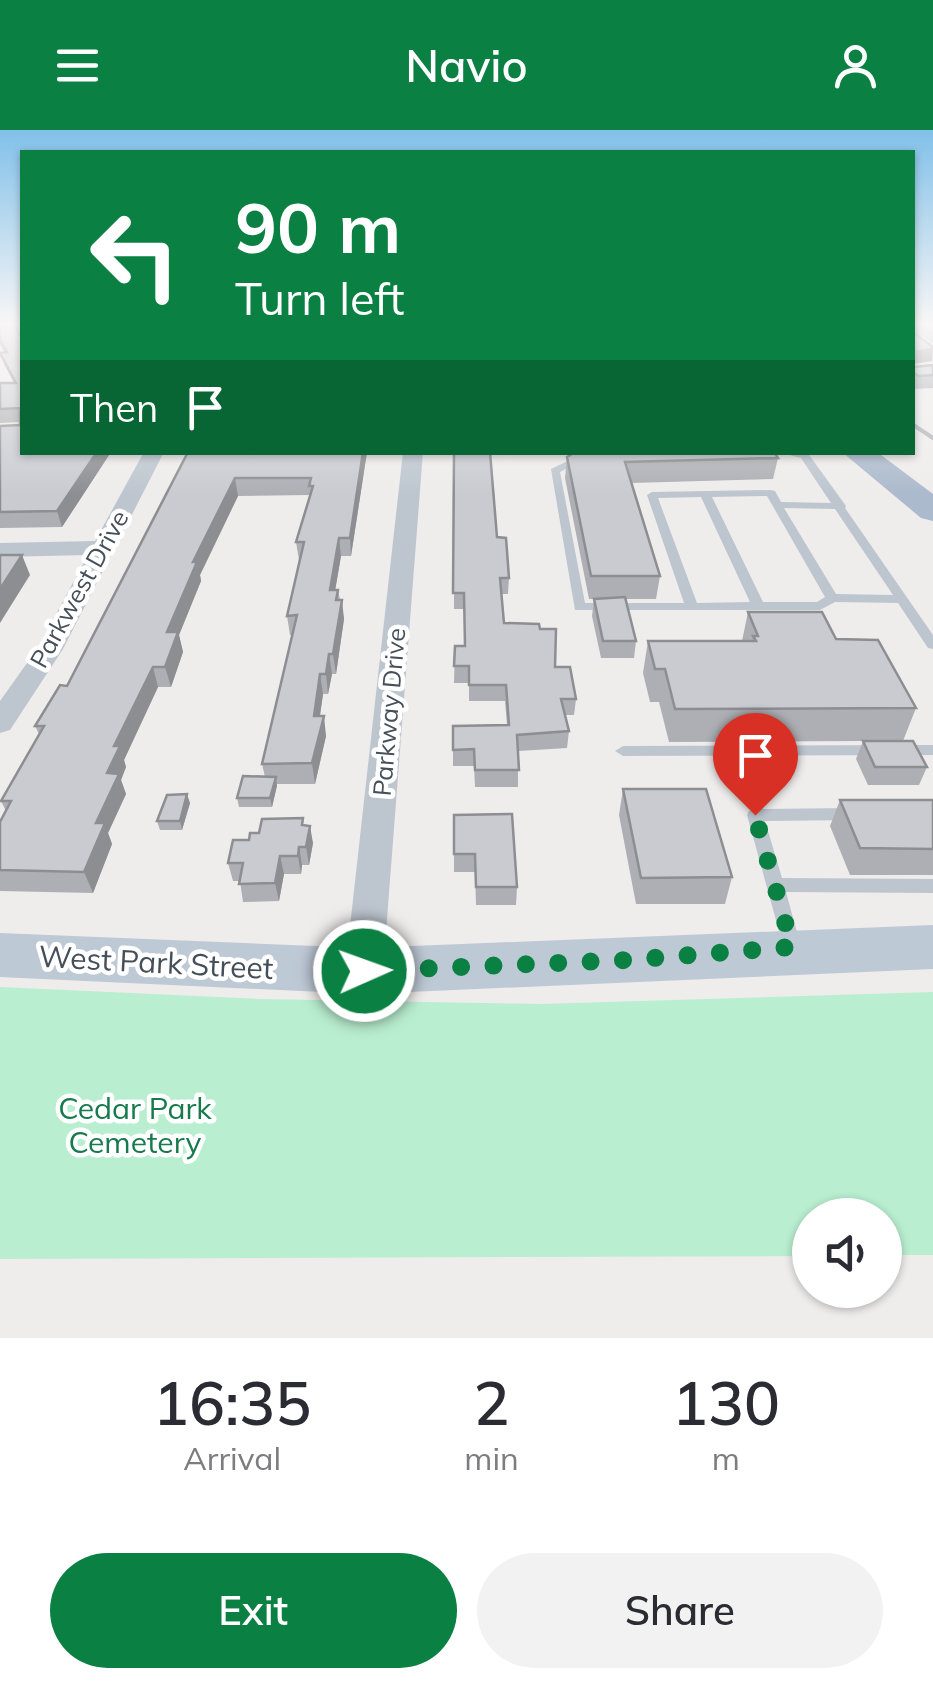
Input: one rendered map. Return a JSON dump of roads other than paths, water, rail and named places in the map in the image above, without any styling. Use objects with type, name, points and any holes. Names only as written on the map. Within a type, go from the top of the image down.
[{"type":"main road","points":[[861,455],[933,512]]},
{"type":"main road","points":[[898,455],[933,481]]},
{"type":"street","name":"Parkwest Drive","points":[[0,723],[50,649],[152,455]]},
{"type":"street","name":"Parkway Drive","points":[[364,971],[413,455]]},
{"type":"street","points":[[0,550],[102,548]]},
{"type":"street","name":"West Park Street","points":[[0,955],[260,971],[364,971],[628,960],[792,947],[933,947]]},
{"type":"lane","points":[[597,455],[556,470],[579,608],[820,606],[832,598],[901,599]]},
{"type":"lane","points":[[804,455],[831,498],[842,506],[901,599],[927,622],[933,645]]},
{"type":"lane","points":[[692,607],[652,494],[771,494],[832,598]]},
{"type":"lane","points":[[705,494],[758,606]]},
{"type":"lane","points":[[778,505],[842,506]]},
{"type":"lane","points":[[623,751],[933,750]]},
{"type":"lane","points":[[792,947],[755,815],[874,814]]},
{"type":"lane","points":[[776,885],[933,886]]},
{"type":"railway","points":[[915,426],[933,438]]},
{"type":"park label","name":"Cedar Park Cemetery","points":[[135,1126]]}]
